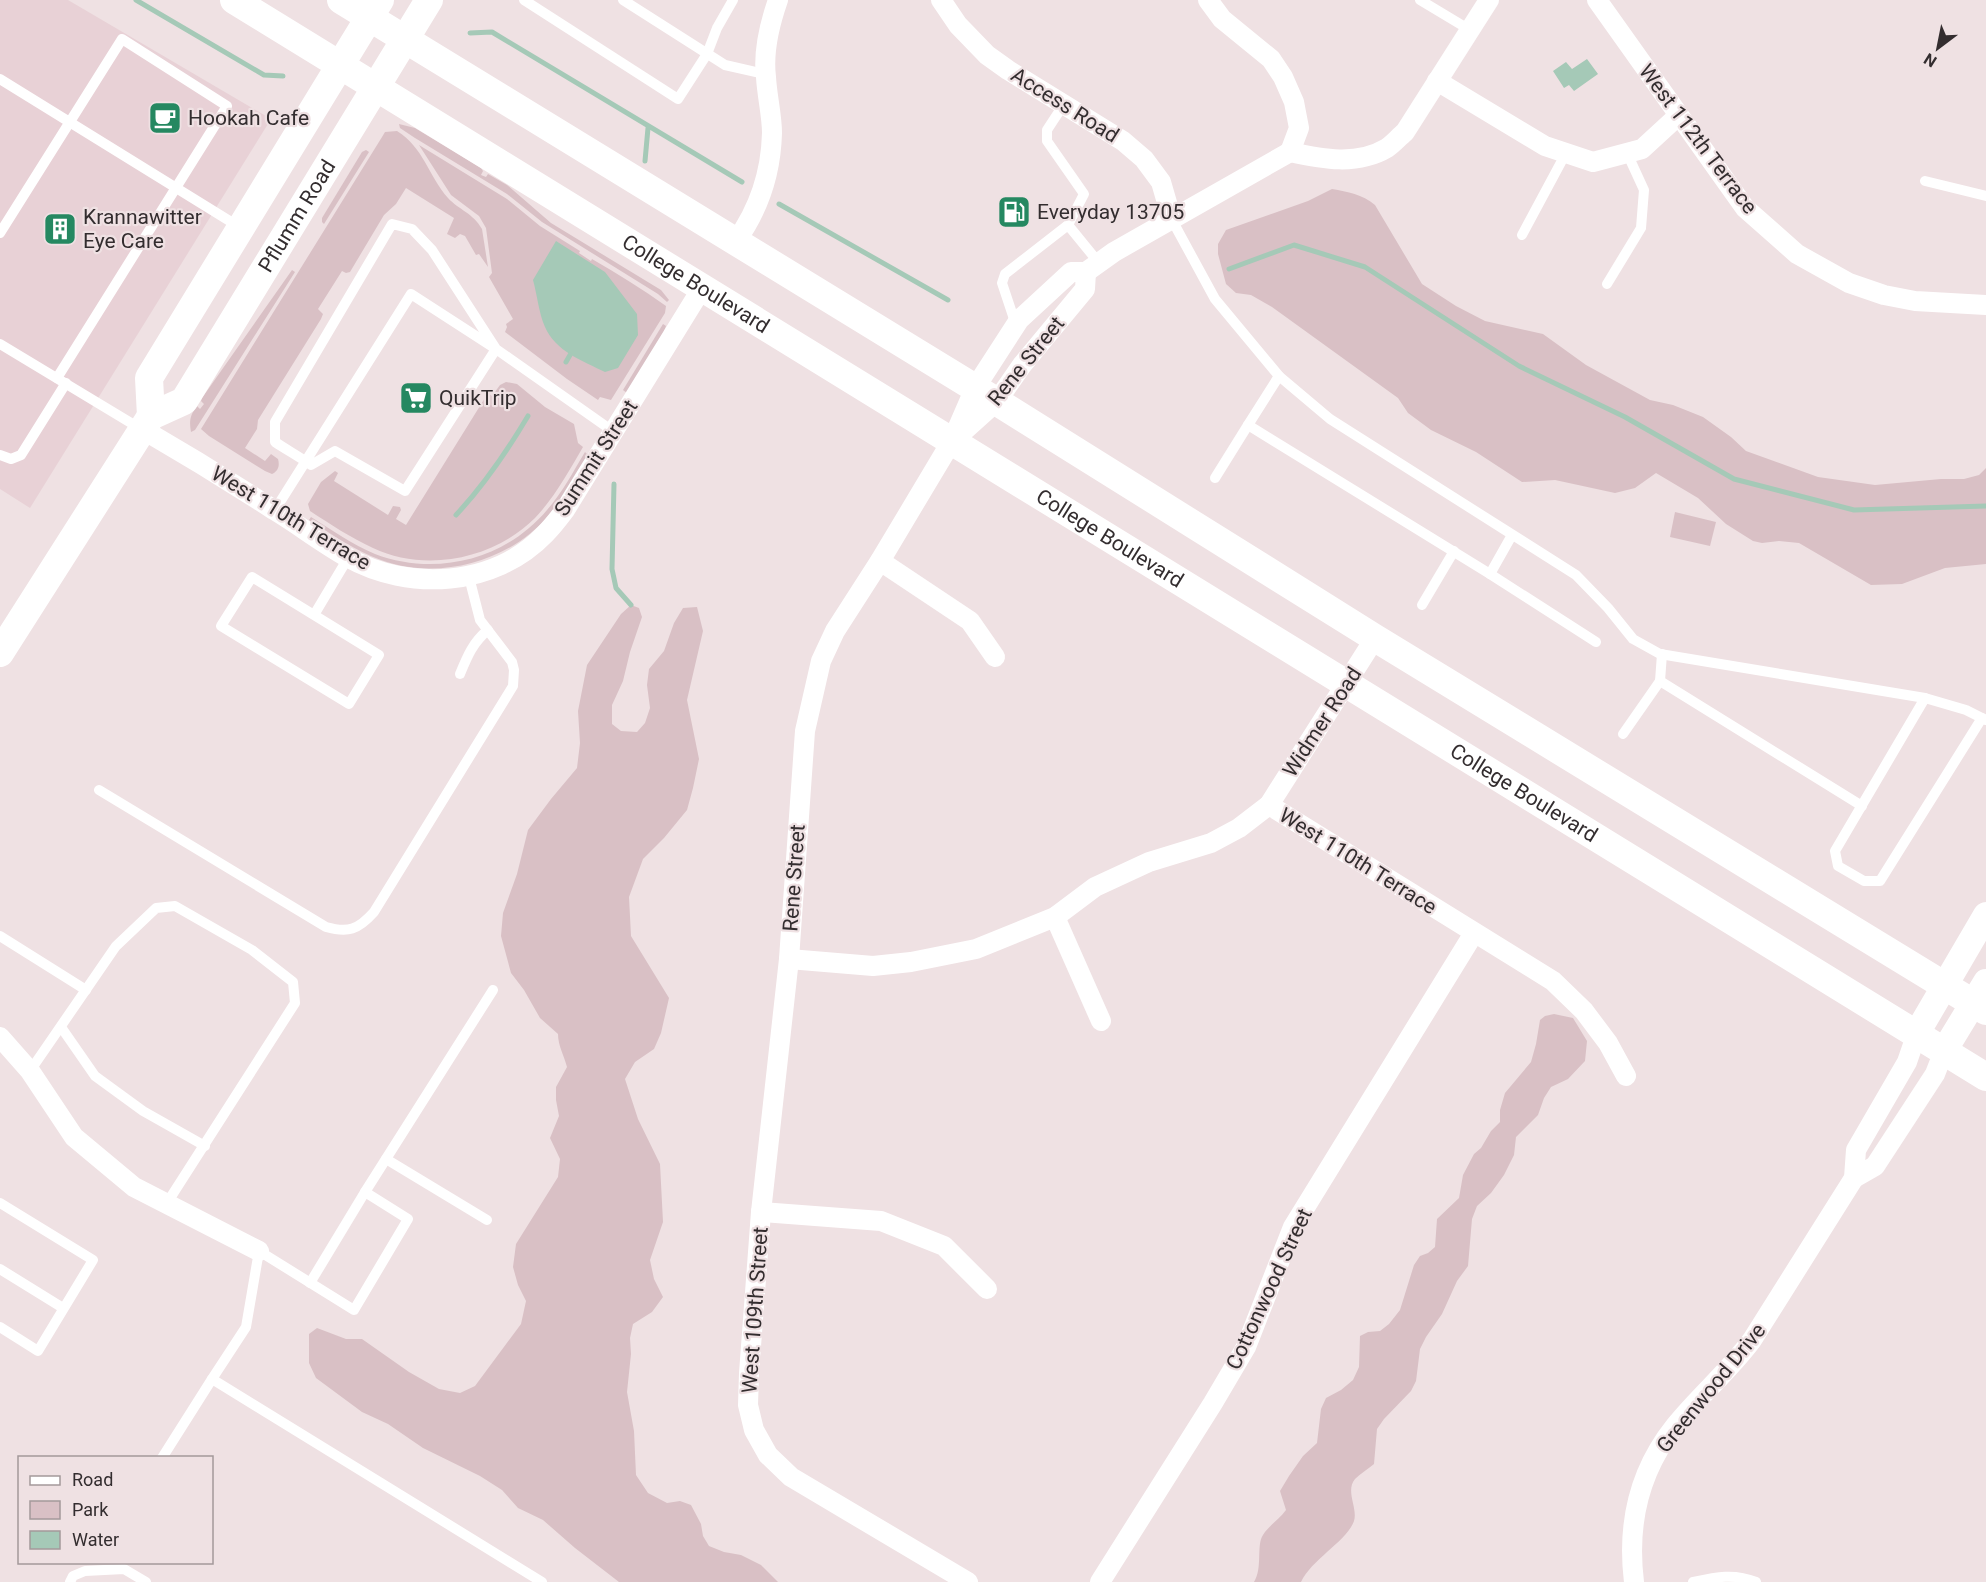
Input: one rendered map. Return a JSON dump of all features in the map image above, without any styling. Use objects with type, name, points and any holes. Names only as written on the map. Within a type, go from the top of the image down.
[{"type":"main road","name":"College Boulevard","points":[[234,0],[1986,1077]]},
{"type":"main road","points":[[340,0],[374,9],[404,39],[986,394],[1375,638],[1944,985],[1982,999]]},
{"type":"main road","name":"Pflumm Road","points":[[147,423],[184,401],[429,0]]},
{"type":"main road","name":"Pflumm Road","points":[[147,423],[148,378],[374,9]]},
{"type":"main road","points":[[0,653],[147,423]]},
{"type":"street","points":[[736,241],[746,227],[763,192],[771,153],[772,130],[765,74],[772,17],[778,0]]},
{"type":"street","name":"Access Road","points":[[941,0],[958,25],[987,55],[1123,141],[1144,159],[1161,182],[1172,220]]},
{"type":"street","points":[[1208,0],[1222,19],[1270,59],[1283,77],[1294,102],[1299,128],[1290,152],[1313,157],[1350,160],[1381,151],[1405,132],[1489,0]]},
{"type":"street","name":"West 112th Terrace","points":[[1597,0],[1745,208],[1797,254],[1850,284],[1884,295],[1916,301],[1986,304]]},
{"type":"street","points":[[1437,81],[1545,146],[1593,162],[1642,149],[1678,115]]},
{"type":"street","name":"Rene Street","points":[[761,1212],[789,959],[805,731],[820,661],[952,441],[986,394],[1019,320],[1071,272],[1092,268],[1114,252],[1290,152]]},
{"type":"street","name":"Rene Street","points":[[986,394],[1022,365],[1085,289],[1092,268]]},
{"type":"street","name":"Summit Street","points":[[448,579],[469,577],[517,556],[544,536],[565,510],[702,288]]},
{"type":"street","name":"West 110th Terrace","points":[[147,423],[189,456],[348,558],[384,573],[418,579],[448,579]]},
{"type":"street","points":[[880,561],[970,621],[995,657]]},
{"type":"street","name":"Widmer Road","points":[[1269,805],[1375,638]]},
{"type":"street","name":"West 110th Terrace","points":[[789,959],[873,966],[911,962],[976,949],[1055,917],[1095,887],[1149,862],[1211,843],[1239,828],[1269,805],[1553,981],[1584,1011],[1608,1043],[1626,1076]]},
{"type":"street","points":[[1917,1033],[1986,915]]},
{"type":"street","points":[[1055,917],[1101,1020]]},
{"type":"street","name":"Cottonwood Street","points":[[1100,1582],[1213,1404],[1246,1347],[1293,1227],[1474,933]]},
{"type":"street","points":[[1944,1050],[1982,999]]},
{"type":"street","name":"Greenwood Drive","points":[[1854,1178],[1856,1150],[1907,1062],[1917,1033]]},
{"type":"street","points":[[0,1037],[30,1071],[74,1137],[134,1186],[259,1251]]},
{"type":"street","name":"Greenwood Drive","points":[[1634,1582],[1632,1531],[1638,1497],[1650,1466],[1662,1444],[1676,1425],[1752,1340],[1854,1178],[1875,1166],[1935,1074],[1944,1050]]},
{"type":"street","points":[[761,1212],[881,1221],[944,1246],[987,1289]]},
{"type":"street","name":"West 109th Street","points":[[761,1212],[749,1373],[748,1405],[754,1430],[768,1455],[791,1477],[968,1582]]},
{"type":"lane","points":[[524,0],[678,99],[707,54],[717,28],[733,0]]},
{"type":"lane","points":[[623,0],[725,65],[765,74]]},
{"type":"lane","points":[[1420,0],[1470,30]]},
{"type":"lane","points":[[0,233],[122,39],[227,106],[61,381],[21,455],[10,459],[0,455]]},
{"type":"lane","points":[[0,79],[241,228]]},
{"type":"lane","points":[[1016,325],[1002,283],[1005,274],[1068,225],[1084,194],[1047,141],[1047,130],[1064,104]]},
{"type":"lane","points":[[1522,235],[1566,153]]},
{"type":"lane","points":[[1607,284],[1641,228],[1644,190],[1627,153]]},
{"type":"lane","points":[[1925,181],[1986,196]]},
{"type":"lane","points":[[1172,220],[1215,299],[1279,375],[1330,419],[1576,575],[1608,608],[1633,639],[1662,654],[1925,698],[1966,710],[1984,719],[1880,881],[1864,881],[1838,866],[1835,851],[1925,698]]},
{"type":"lane","points":[[392,224],[412,230],[432,250],[496,349],[405,491],[335,451],[311,465],[275,442],[275,422],[392,224]]},
{"type":"lane","points":[[1068,225],[1092,268]]},
{"type":"lane","points":[[275,510],[411,294],[496,349],[614,432]]},
{"type":"lane","points":[[0,344],[61,381],[147,423]]},
{"type":"lane","points":[[1215,478],[1279,375]]},
{"type":"lane","points":[[1248,425],[1490,573],[1596,642]]},
{"type":"lane","points":[[1490,573],[1512,535]]},
{"type":"lane","points":[[1422,605],[1454,552]]},
{"type":"lane","points":[[314,615],[348,558]]},
{"type":"lane","points":[[252,577],[314,615],[379,655],[349,704],[221,626],[252,577]]},
{"type":"lane","points":[[99,790],[326,927],[350,930],[367,920],[374,912],[513,686],[512,662],[480,620],[469,577]]},
{"type":"lane","points":[[460,674],[478,638],[488,630]]},
{"type":"lane","points":[[1623,734],[1660,681],[1662,654]]},
{"type":"lane","points":[[1660,681],[1862,806]]},
{"type":"lane","points":[[30,1071],[116,946],[156,908],[175,906],[252,950],[293,982],[295,1003],[167,1203]]},
{"type":"lane","points":[[0,936],[86,990]]},
{"type":"lane","points":[[310,1283],[493,990]]},
{"type":"lane","points":[[61,1027],[95,1076],[143,1111],[205,1146]]},
{"type":"lane","points":[[386,1159],[487,1220]]},
{"type":"lane","points":[[163,1456],[246,1327],[259,1251],[354,1310],[408,1219],[365,1192]]},
{"type":"lane","points":[[0,1203],[93,1260],[38,1351],[0,1328]]},
{"type":"lane","points":[[0,1269],[63,1308]]},
{"type":"lane","points":[[212,1379],[542,1582]]},
{"type":"lane","points":[[70,1582],[73,1576],[85,1571],[125,1566],[146,1582]]},
{"type":"lane","points":[[1693,1582],[1742,1576],[1756,1582]]},
{"type":"shaded area","points":[[0,0],[68,0],[271,119],[30,508],[0,489]]},
{"type":"green space","points":[[399,124],[415,128],[481,168],[483,171],[481,175],[486,177],[488,174],[507,185],[551,223],[661,290],[669,300],[667,302],[658,294],[542,222],[507,194],[415,138],[400,128]]},
{"type":"green space","points":[[397,131],[414,145],[448,198],[470,215],[482,229],[488,267],[479,254],[476,255],[465,236],[460,234],[455,238],[447,234],[454,218],[406,188],[396,204],[384,215],[350,272],[342,271],[318,309],[323,314],[321,319],[258,420],[257,429],[245,448],[265,461],[271,454],[278,459],[278,468],[272,474],[201,429],[385,132]]},
{"type":"green space","points":[[419,145],[507,199],[540,226],[580,251],[579,253],[591,261],[592,259],[611,270],[666,306],[665,313],[611,400],[600,397],[598,400],[505,332],[506,324],[513,319],[489,277],[492,273],[486,228],[479,216],[451,195]]},
{"type":"green space","points":[[366,150],[369,152],[324,224],[322,218],[362,152]]},
{"type":"green space","points":[[1332,189],[1360,196],[1375,205],[1422,284],[1456,306],[1485,321],[1543,334],[1586,365],[1650,400],[1673,405],[1703,417],[1746,451],[1818,477],[1875,485],[1964,479],[1979,475],[1986,468],[1986,564],[1945,568],[1902,584],[1871,585],[1799,543],[1753,541],[1726,524],[1698,498],[1656,473],[1635,488],[1615,493],[1555,480],[1522,482],[1476,452],[1431,430],[1408,413],[1398,398],[1272,307],[1251,295],[1236,293],[1226,284],[1218,254],[1218,244],[1226,230],[1308,201]]},
{"type":"green space","points":[[292,270],[295,272],[195,430],[191,432],[191,418],[195,409],[197,406],[200,409],[204,404],[201,401],[202,398]]},
{"type":"green space","points":[[663,324],[666,326],[663,334],[627,393],[623,390]]},
{"type":"green space","points":[[506,382],[517,384],[545,407],[574,424],[578,443],[583,447],[561,484],[535,518],[500,544],[458,558],[415,560],[393,556],[373,548],[310,511],[308,504],[321,482],[335,471],[338,473],[334,481],[388,515],[393,506],[400,507],[401,510],[396,519],[406,525],[488,393],[492,396],[500,385]]},
{"type":"green space","points":[[585,452],[588,455],[565,494],[532,532],[493,556],[471,563],[449,567],[403,566],[362,552],[309,520],[311,517],[367,550],[398,561],[422,564],[468,559],[490,552],[511,541],[530,527],[558,497]]},
{"type":"green space","points":[[1675,512],[1716,522],[1710,546],[1670,537]]},
{"type":"green space","points":[[631,605],[639,608],[642,617],[623,681],[612,705],[612,724],[621,731],[637,732],[645,723],[650,708],[647,685],[649,669],[664,651],[674,623],[683,608],[697,607],[703,631],[687,700],[699,759],[687,810],[643,859],[629,897],[631,936],[669,998],[661,1033],[654,1049],[635,1062],[625,1079],[638,1119],[660,1164],[663,1222],[650,1260],[654,1279],[663,1297],[652,1312],[633,1324],[630,1338],[631,1354],[627,1392],[634,1431],[636,1475],[648,1493],[667,1503],[680,1501],[691,1505],[709,1546],[741,1555],[761,1565],[778,1582],[619,1582],[543,1520],[518,1508],[502,1490],[480,1476],[423,1448],[388,1424],[362,1412],[316,1378],[309,1363],[309,1334],[317,1328],[346,1339],[362,1339],[409,1372],[439,1389],[460,1393],[475,1386],[521,1324],[526,1301],[513,1267],[516,1244],[558,1177],[560,1159],[550,1138],[559,1116],[556,1087],[567,1067],[558,1034],[540,1018],[511,973],[501,936],[503,913],[517,874],[528,830],[577,768],[580,743],[578,711],[587,665],[621,614]]},
{"type":"green space","points":[[1554,1014],[1573,1018],[1587,1041],[1585,1061],[1568,1079],[1551,1087],[1538,1115],[1516,1137],[1514,1155],[1504,1175],[1491,1193],[1477,1206],[1472,1219],[1468,1266],[1457,1281],[1442,1314],[1420,1349],[1416,1381],[1411,1391],[1377,1429],[1374,1464],[1357,1477],[1352,1484],[1354,1521],[1344,1536],[1313,1566],[1301,1582],[1254,1582],[1258,1570],[1261,1539],[1268,1528],[1286,1510],[1280,1491],[1303,1456],[1317,1443],[1321,1409],[1326,1398],[1353,1380],[1359,1367],[1360,1336],[1368,1332],[1380,1331],[1400,1310],[1414,1265],[1420,1256],[1435,1247],[1437,1219],[1459,1198],[1463,1175],[1474,1154],[1500,1122],[1500,1110],[1505,1093],[1531,1062],[1540,1020]]},
{"type":"water","points":[[1587,59],[1598,74],[1574,91],[1569,85],[1564,88],[1553,71],[1566,62],[1572,69]]},
{"type":"water","points":[[556,241],[605,272],[637,314],[638,335],[618,368],[605,372],[579,359],[556,343],[545,327],[533,280]]},
{"type":"waterway","points":[[136,0],[264,75],[283,76]]},
{"type":"waterway","points":[[470,33],[492,32],[742,182]]},
{"type":"waterway","points":[[645,161],[648,128]]},
{"type":"waterway","points":[[779,204],[948,300]]},
{"type":"waterway","points":[[1229,269],[1294,245],[1365,267],[1519,366],[1625,417],[1734,479],[1854,510],[1986,506]]},
{"type":"waterway","points":[[566,362],[570,355]]},
{"type":"waterway","points":[[456,515],[495,468],[528,416]]},
{"type":"waterway","points":[[614,484],[612,569],[616,588],[631,605]]},
{"type":"place","name":"Hookah Cafe","points":[[165,118]]},
{"type":"place","name":"Everyday 13705","points":[[1014,212]]},
{"type":"place","name":"Krannawitter Eye Care","points":[[60,229]]},
{"type":"place","name":"QuikTrip","points":[[416,398]]}]
